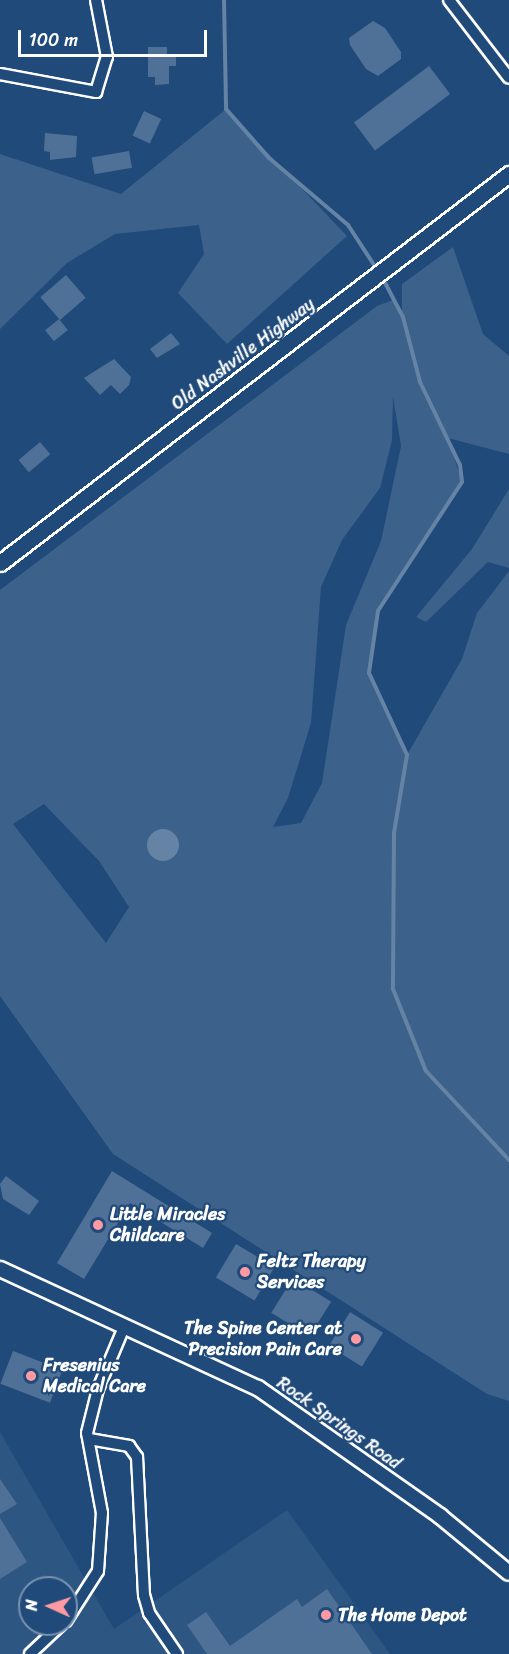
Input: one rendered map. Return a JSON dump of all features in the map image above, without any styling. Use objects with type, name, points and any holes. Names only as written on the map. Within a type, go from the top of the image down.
[{"type":"main road","name":"Old Nashville Highway","points":[[0,562],[390,267],[509,174]]},
{"type":"street","points":[[0,74],[87,93],[96,92],[107,57],[96,0]]},
{"type":"street","points":[[449,0],[509,78]]},
{"type":"street","name":"Rock Springs Road","points":[[0,1269],[258,1388],[440,1516],[509,1574]]},
{"type":"street","points":[[78,1602],[98,1571],[102,1513],[88,1439],[98,1389],[124,1327]]},
{"type":"street","points":[[88,1439],[129,1446],[137,1457],[144,1595],[149,1613],[177,1654]]},
{"type":"street","points":[[30,1654],[49,1636]]},
{"type":"shaded area","points":[[226,109],[347,236],[227,344],[178,293],[204,254],[199,225],[115,234],[67,263],[0,329],[0,154],[121,194]]},
{"type":"shaded area","points":[[453,247],[483,334],[509,356],[509,454],[448,438],[462,482],[378,611],[369,673],[407,755],[462,659],[477,613],[509,571],[509,1401],[487,1394],[113,1154],[0,996],[0,590],[377,306],[395,299],[402,314],[402,284]],"holes":[[[393,397],[401,446],[381,541],[346,625],[322,783],[301,823],[273,827],[288,798],[311,723],[321,587],[342,540],[380,488],[392,440]],[[44,804],[99,861],[129,907],[106,943],[13,824]]]},
{"type":"shaded area","points":[[509,489],[509,568],[488,562],[426,622],[416,617],[472,549]]},
{"type":"shaded area","points":[[163,829],[174,834],[179,845],[174,856],[163,861],[152,856],[147,845],[152,834]]},
{"type":"shaded area","points":[[0,1432],[114,1629],[287,1510],[390,1654],[0,1654]]},
{"type":"building","points":[[373,21],[385,28],[401,52],[401,59],[378,76],[366,69],[350,45],[349,38]]},
{"type":"building","points":[[148,47],[167,47],[167,54],[176,54],[176,66],[169,66],[169,84],[155,85],[155,77],[148,77]]},
{"type":"building","points":[[429,66],[450,94],[375,151],[354,123]]},
{"type":"building","points":[[144,111],[161,119],[150,144],[133,135]]},
{"type":"building","points":[[45,133],[77,136],[76,157],[50,160],[50,152],[44,151]]},
{"type":"building","points":[[129,151],[132,168],[95,174],[92,158]]},
{"type":"building","points":[[66,275],[86,298],[60,320],[40,297]]},
{"type":"building","points":[[59,319],[68,330],[54,341],[45,330]]},
{"type":"building","points":[[171,333],[180,344],[157,358],[150,349]]},
{"type":"building","points":[[114,359],[131,377],[129,385],[120,394],[111,385],[100,395],[84,378]]},
{"type":"building","points":[[40,442],[50,454],[29,472],[19,460]]},
{"type":"building","name":"Little Miracles Childcare","points":[[112,1171],[212,1233],[203,1248],[130,1203],[84,1279],[57,1263]]},
{"type":"building","points":[[6,1176],[39,1201],[29,1215],[3,1199],[0,1184]]},
{"type":"building","name":"Feltz Therapy Services","points":[[236,1244],[275,1267],[254,1301],[216,1277]]},
{"type":"building","points":[[293,1278],[331,1302],[309,1337],[271,1313]]},
{"type":"building","name":"The Spine Center at Precision Pain Care","points":[[350,1312],[383,1333],[362,1367],[329,1346]]},
{"type":"building","name":"Fresenius Medical Care","points":[[13,1351],[62,1370],[50,1403],[0,1384]]},
{"type":"building","points":[[0,1479],[17,1504],[0,1514]]},
{"type":"building","points":[[0,1518],[27,1562],[0,1579]]},
{"type":"building","points":[[327,1589],[372,1654],[207,1654],[187,1625],[206,1612],[230,1646],[297,1599],[302,1607]]},
{"type":"waterway","points":[[224,0],[226,109],[269,158],[348,225],[378,271]]},
{"type":"waterway","points":[[382,277],[403,317],[420,382],[460,465],[462,482],[378,611],[369,673],[407,755],[394,833],[393,989],[426,1071],[509,1160]]},
{"type":"place","name":"Little Miracles Childcare","points":[[98,1225]]},
{"type":"place","name":"Feltz Therapy Services","points":[[245,1272]]},
{"type":"place","name":"The Spine Center at Precision Pain Care","points":[[356,1339]]},
{"type":"place","name":"Fresenius Medical Care","points":[[31,1376]]},
{"type":"place","name":"The Home Depot","points":[[326,1615]]}]
